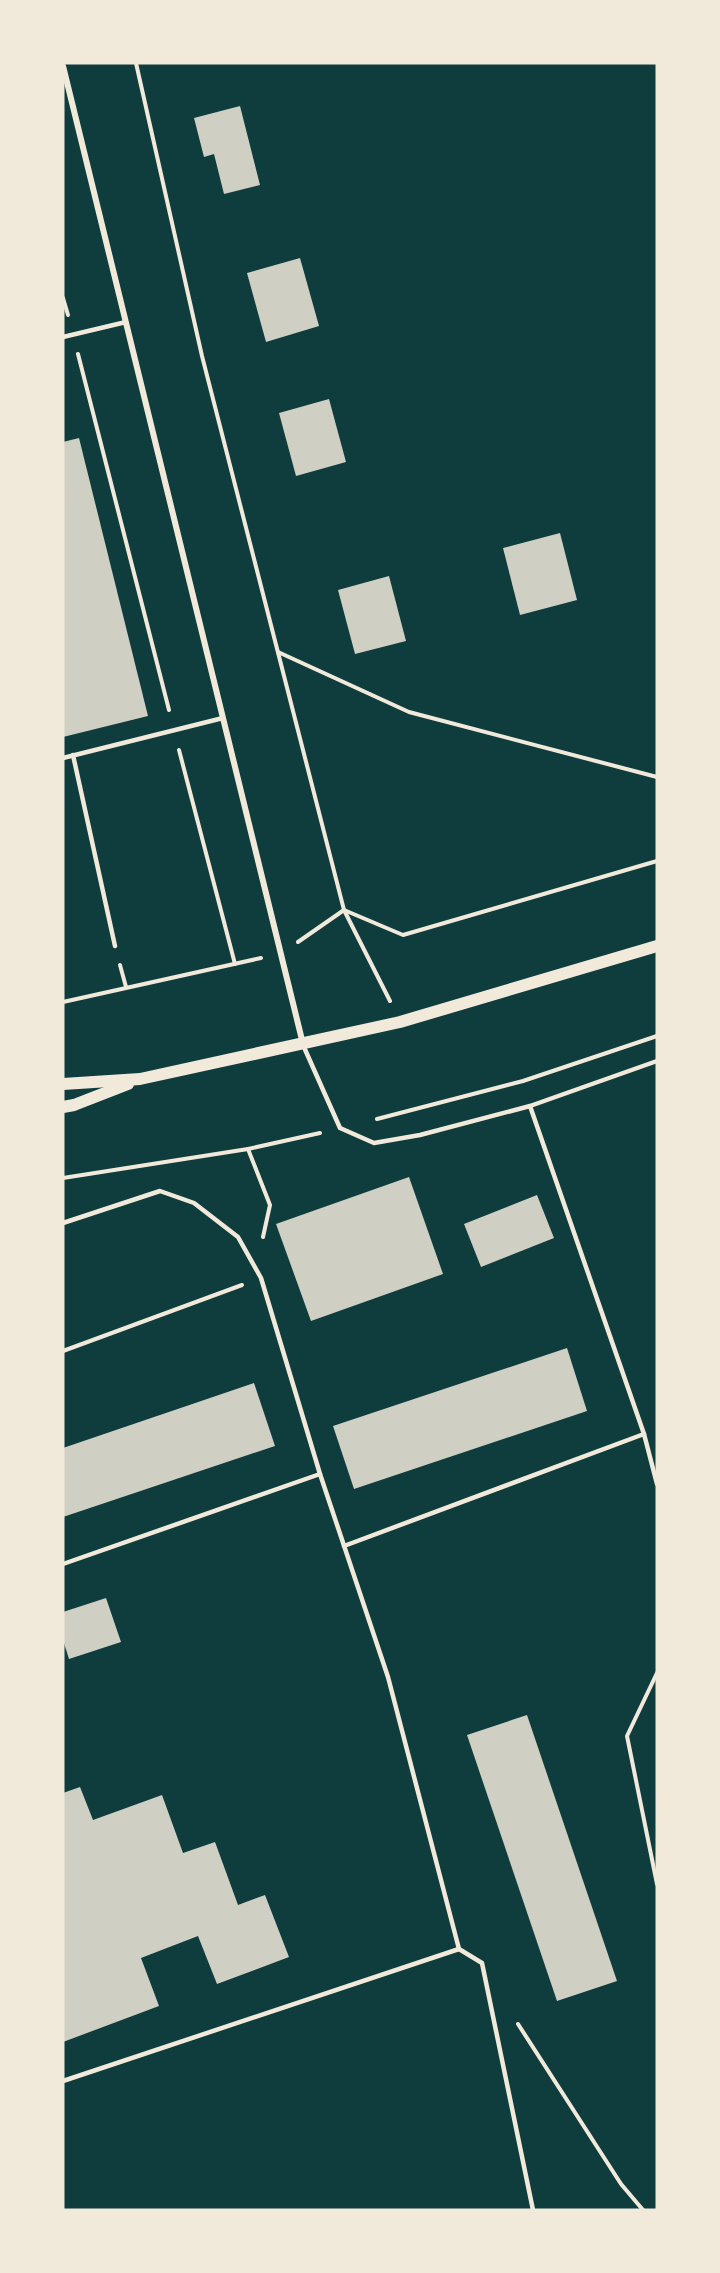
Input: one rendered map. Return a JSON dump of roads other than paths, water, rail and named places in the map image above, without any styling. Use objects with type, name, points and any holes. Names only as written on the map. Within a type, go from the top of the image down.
[{"type":"main road","points":[[63,1084],[141,1079],[303,1045],[400,1022],[657,946]]},
{"type":"main road","points":[[63,1107],[74,1105],[141,1079]]},
{"type":"street","points":[[63,66],[303,1045]]},
{"type":"lane","points":[[63,337],[126,322]]},
{"type":"lane","points":[[63,758],[223,718]]},
{"type":"lane","points":[[73,755],[115,946]]},
{"type":"lane","points":[[303,1045],[340,1128],[374,1143],[420,1135],[530,1106],[657,1061]]},
{"type":"lane","points":[[530,1106],[644,1434],[657,1484]]},
{"type":"lane","points":[[63,1223],[160,1191],[194,1203],[238,1237],[261,1278],[320,1474],[388,1677],[459,1949],[482,1963],[533,2210]]},
{"type":"lane","points":[[344,1546],[644,1434]]},
{"type":"lane","points":[[63,1564],[320,1474]]},
{"type":"lane","points":[[63,2081],[459,1949]]}]
